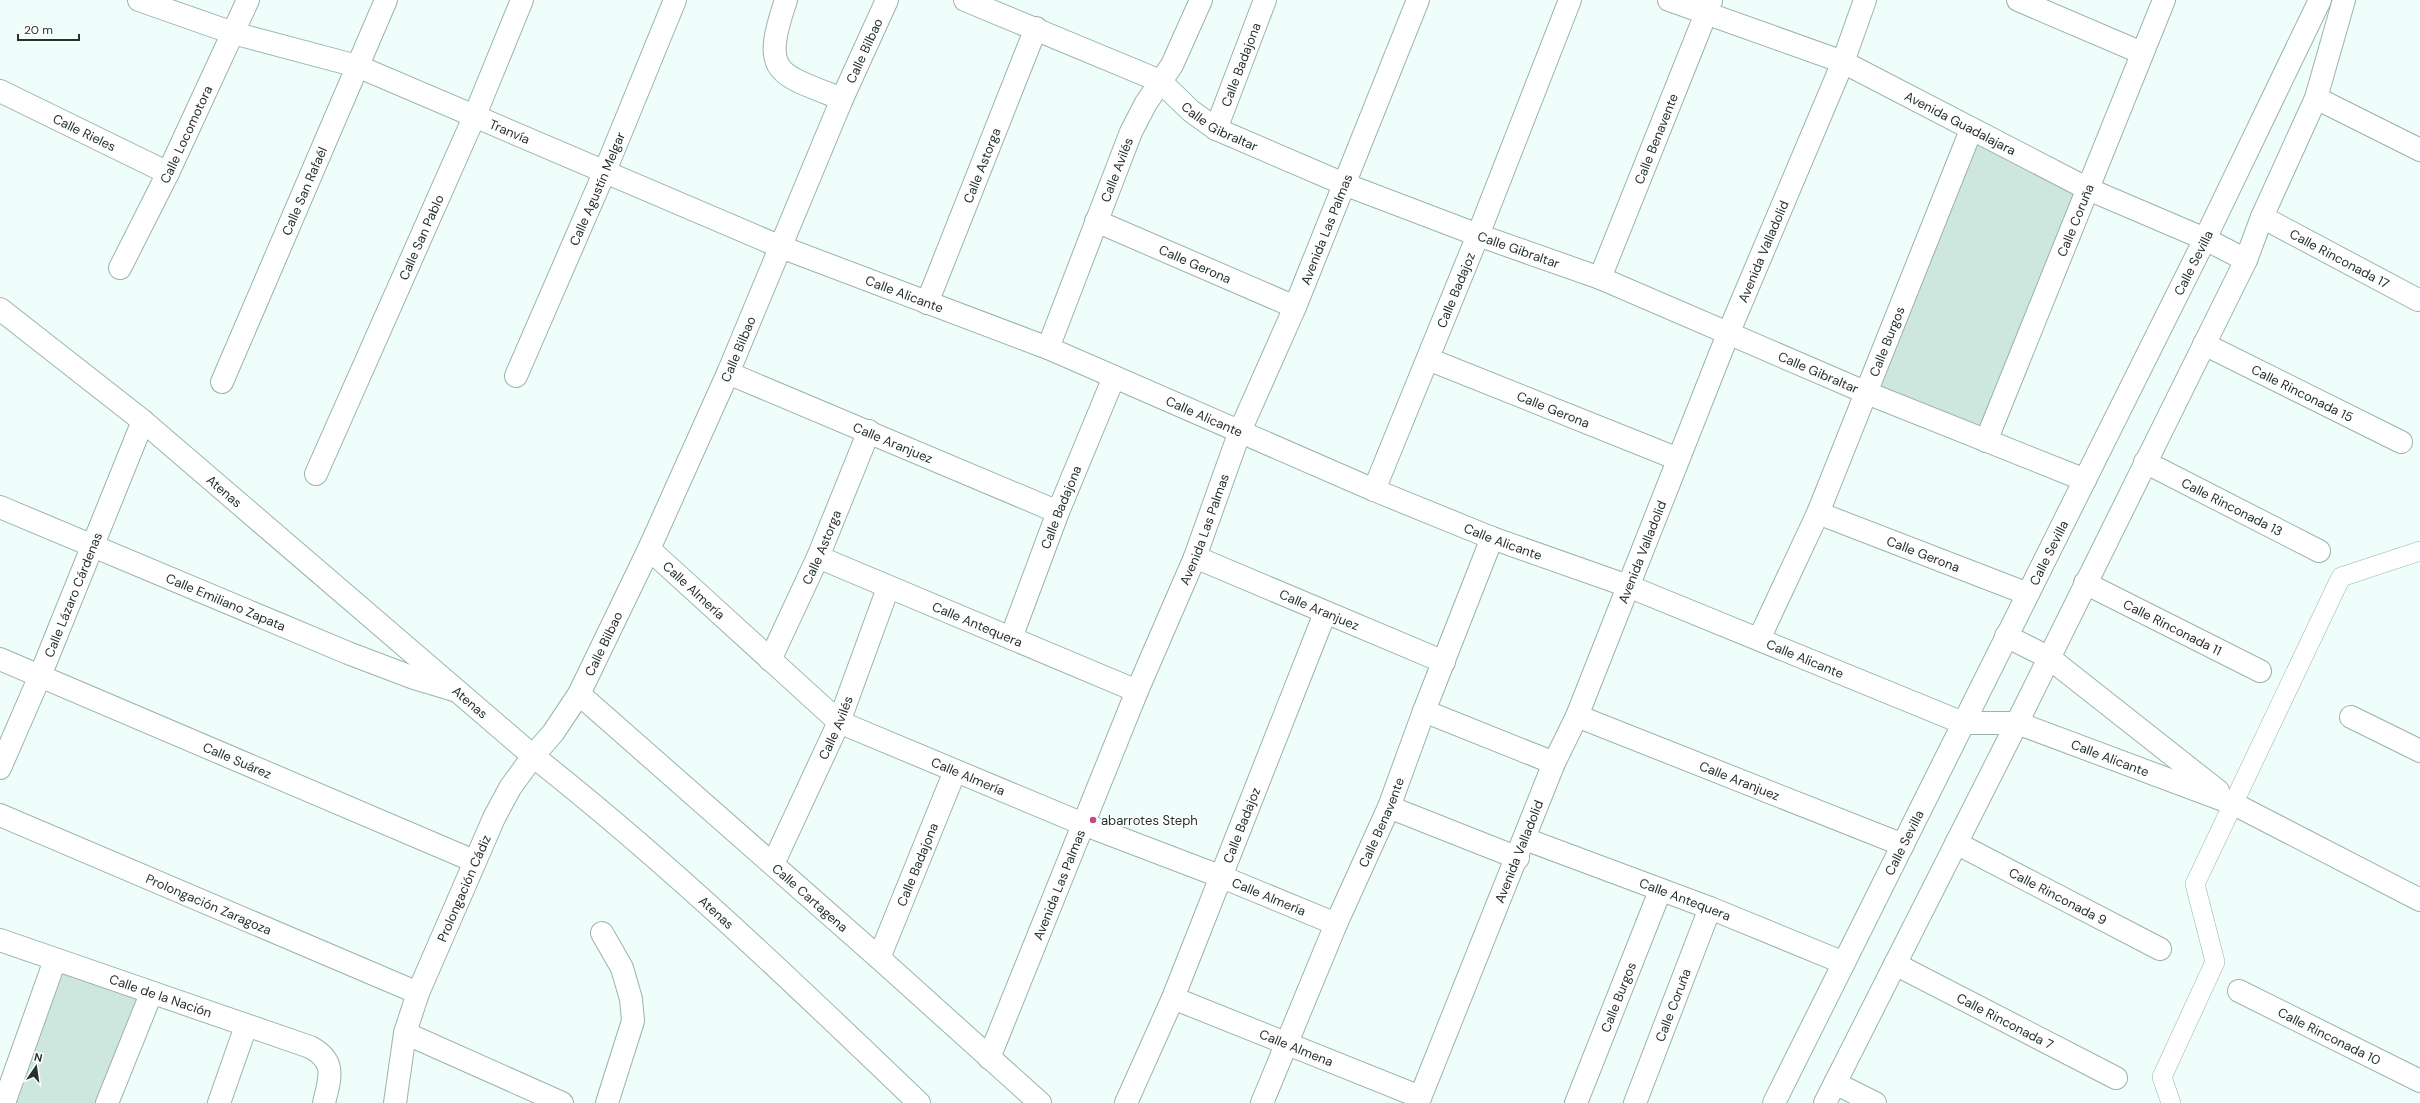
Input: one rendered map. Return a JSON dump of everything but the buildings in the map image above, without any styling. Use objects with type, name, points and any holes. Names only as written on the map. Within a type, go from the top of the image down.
[{"type":"street","name":"Tranvía","points":[[139,0],[193,21],[357,66],[475,115],[781,247]]},
{"type":"street","name":"Calle Locomotora","points":[[120,268],[168,173],[248,0]]},
{"type":"street","name":"Calle San Rafaél","points":[[222,382],[386,0]]},
{"type":"street","name":"Calle San Pablo","points":[[316,474],[475,115],[522,0]]},
{"type":"street","name":"Calle Agustín Melgar","points":[[516,376],[605,171],[675,0]]},
{"type":"street","points":[[786,0],[773,46],[775,63],[794,80],[842,99]]},
{"type":"street","name":"Calle Bilbao","points":[[579,694],[649,549],[728,373],[842,99],[887,0]]},
{"type":"street","name":"Calle Gibraltar","points":[[964,0],[1036,28],[1160,81],[1192,112],[1216,129],[1344,184],[1478,235],[1600,278],[1867,393],[2084,480]]},
{"type":"street","name":"Calle Avilés","points":[[1048,348],[1130,132],[1179,52],[1201,0]]},
{"type":"street","name":"Calle Badajona","points":[[1216,129],[1265,0]]},
{"type":"street","name":"Avenida Las Palmas","points":[[989,1058],[1137,691],[1195,558],[1240,432],[1295,307],[1418,0]]},
{"type":"street","name":"Calle Badajoz","points":[[1374,490],[1478,235],[1570,0]]},
{"type":"street","name":"Avenida Guadalajara","points":[[1669,0],[1709,7],[1843,62],[1971,130],[2088,189],[2205,239],[2246,260]]},
{"type":"street","name":"Avenida Valladolid","points":[[1419,1100],[1522,849],[1554,763],[1577,716],[1728,334],[1843,62],[1865,0]]},
{"type":"street","points":[[2018,0],[2142,53]]},
{"type":"street","name":"Calle Coruña","points":[[1986,441],[2164,0]]},
{"type":"street","name":"Calle Sevilla","points":[[1774,1103],[2205,239],[2320,0]]},
{"type":"street","points":[[1824,1103],[2017,723],[2048,657],[2246,260],[2262,217],[2316,98],[2342,1]]},
{"type":"street","name":"Calle Benavente","points":[[1600,278],[1709,7]]},
{"type":"street","name":"Calle Astorga","points":[[927,303],[1036,28]]},
{"type":"street","name":"Calle Rieles","points":[[0,91],[168,173]]},
{"type":"street","points":[[2316,98],[2420,150]]},
{"type":"street","name":"Calle Burgos","points":[[1759,639],[1818,513],[1971,130]]},
{"type":"street","name":"Calle Rinconada 17","points":[[2262,217],[2418,300]]},
{"type":"street","name":"Calle Gerona","points":[[1096,221],[1295,307]]},
{"type":"street","name":"Calle Alicante","points":[[781,247],[1048,348],[1374,490],[1492,538],[1628,586],[1963,723],[2017,723],[2234,804],[2420,900]]},
{"type":"street","name":"Atenas","points":[[3,315],[143,421],[454,690],[533,756],[597,806],[656,857],[789,978],[919,1103]]},
{"type":"street","name":"Calle Rinconada 15","points":[[2204,344],[2401,442]]},
{"type":"street","name":"Calle Gerona","points":[[1428,359],[1678,459]]},
{"type":"street","name":"Calle Aranjuez","points":[[728,373],[869,431],[1058,512]]},
{"type":"street","name":"Calle Badajona","points":[[1010,638],[1058,512],[1114,377]]},
{"type":"street","name":"Calle Lázaro Cárdenas","points":[[0,768],[40,676],[143,421]]},
{"type":"street","name":"Calle Astorga","points":[[770,660],[818,557],[869,431]]},
{"type":"street","name":"Calle Rinconada 13","points":[[2145,462],[2319,551]]},
{"type":"street","name":"Calle Emiliano Zapata","points":[[0,507],[348,653],[414,678],[454,690]]},
{"type":"street","name":"Calle Gerona","points":[[1818,513],[2028,594]]},
{"type":"street","name":"Calle Benavente","points":[[1262,1103],[1336,924],[1389,807],[1424,711],[1492,538]]},
{"type":"street","name":"Calle Almería","points":[[649,549],[839,722],[1083,824],[1222,877],[1336,924]]},
{"type":"street","points":[[2171,1103],[2162,1077],[2215,962],[2195,884],[2341,577],[2420,551]]},
{"type":"street","name":"Calle Antequera","points":[[818,557],[888,588],[1137,691]]},
{"type":"street","name":"Calle Aranjuez","points":[[1195,558],[1444,662]]},
{"type":"street","name":"Calle Rinconada 11","points":[[2085,583],[2260,671]]},
{"type":"street","name":"Calle Avilés","points":[[773,864],[839,722],[888,588]]},
{"type":"street","name":"Calle Badajoz","points":[[1126,1103],[1173,998],[1326,613]]},
{"type":"street","name":"Calle Alicante","points":[[2006,636],[2048,657],[2234,804]]},
{"type":"street","name":"Calle Suárez","points":[[0,659],[474,861]]},
{"type":"street","name":"Prolongación Cádiz","points":[[396,1103],[405,1033],[418,993],[474,861],[510,788],[533,756],[553,733],[579,694]]},
{"type":"street","name":"Calle Cartagena","points":[[579,694],[879,958],[1040,1103]]},
{"type":"street","points":[[1424,711],[1554,763]]},
{"type":"street","name":"Calle Aranjuez","points":[[1577,716],[1903,845]]},
{"type":"street","points":[[2351,717],[2420,751]]},
{"type":"street","name":"Calle Badajona","points":[[879,958],[955,771]]},
{"type":"street","name":"Calle Antequera","points":[[1389,807],[1660,891],[1710,908],[1844,963]]},
{"type":"street","name":"Prolongación Zaragoza","points":[[0,815],[418,993]]},
{"type":"street","name":"Calle Rinconada 9","points":[[1956,843],[2160,949]]},
{"type":"street","name":"Calle Burgos","points":[[1576,1103],[1660,891]]},
{"type":"street","name":"Calle Coruña","points":[[1636,1103],[1710,908]]},
{"type":"street","points":[[602,933],[622,968],[631,999],[633,1021],[607,1103]]},
{"type":"street","name":"Calle de la Nación","points":[[0,940],[321,1053],[330,1069],[330,1077],[324,1103]]},
{"type":"street","points":[[4,1103],[55,960]]},
{"type":"street","name":"Calle Rinconada 7","points":[[1895,964],[2116,1078]]},
{"type":"street","name":"Calle Rinconada 10","points":[[2239,991],[2420,1081]]},
{"type":"street","points":[[107,1103],[151,994]]},
{"type":"street","name":"Calle Almena","points":[[1173,998],[1287,1043],[1419,1100]]},
{"type":"street","points":[[219,1103],[246,1026]]},
{"type":"street","points":[[405,1033],[562,1103]]},
{"type":"street","points":[[1835,1083],[1875,1103]]},
{"type":"green space","points":[[1971,130],[2088,189],[1986,441],[1867,393]]},
{"type":"green space","points":[[55,960],[151,994],[107,1103],[4,1103]]},
{"type":"place","name":"abarrotes Steph","points":[[1093,820]]}]
